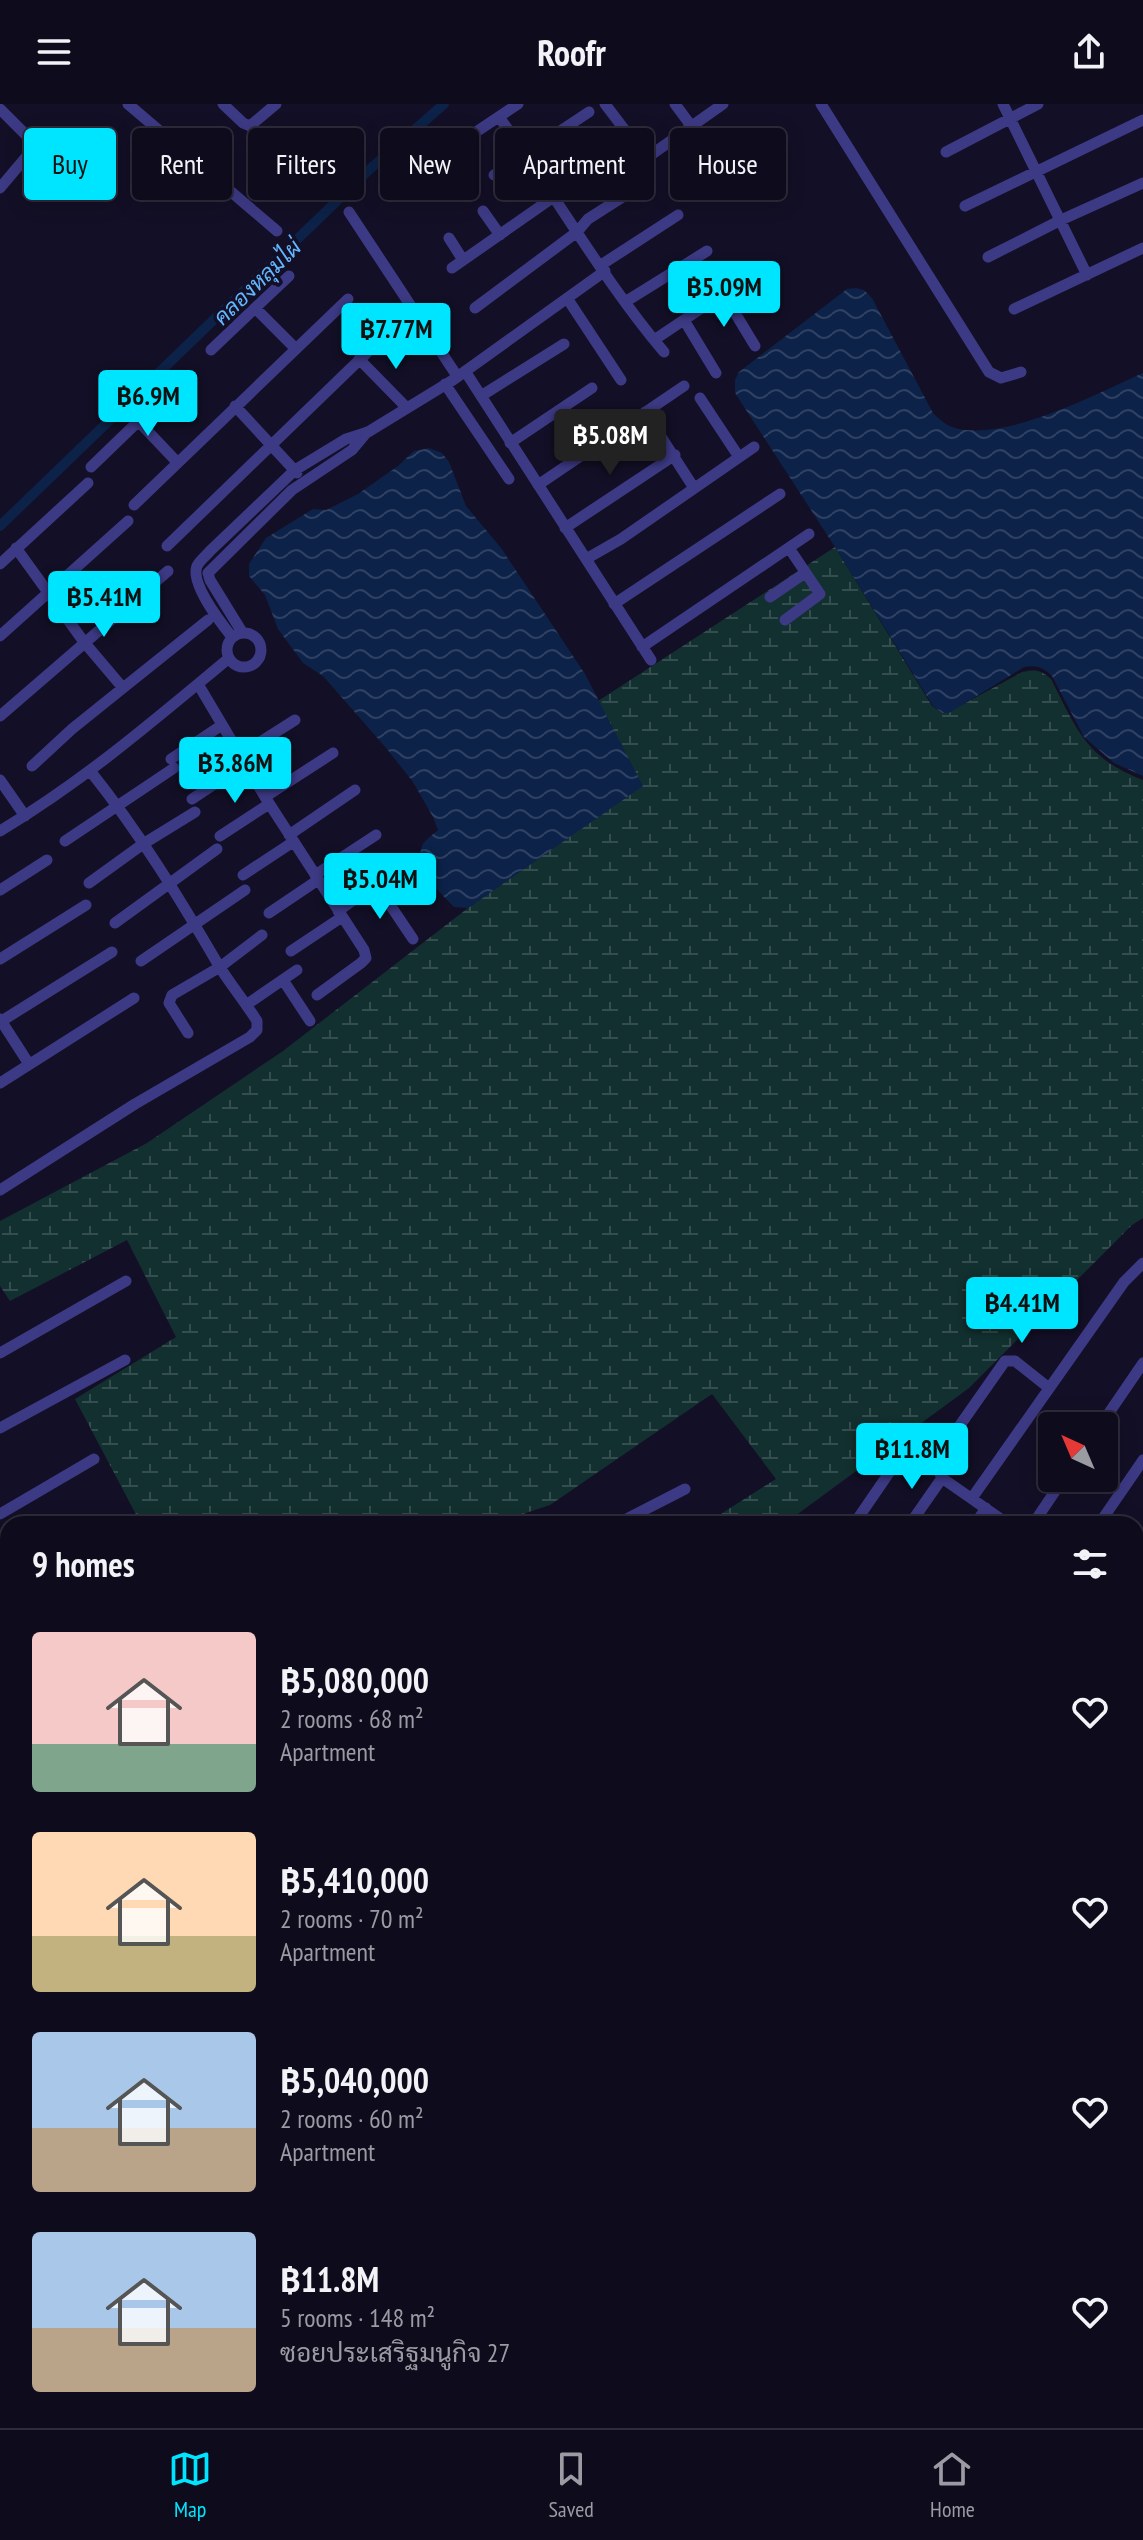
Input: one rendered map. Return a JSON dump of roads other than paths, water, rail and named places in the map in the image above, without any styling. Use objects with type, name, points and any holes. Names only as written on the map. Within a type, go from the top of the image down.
[{"type":"street","points":[[128,104],[277,231]]},
{"type":"street","points":[[223,104],[250,126],[276,104]]},
{"type":"street","points":[[479,130],[518,104]]},
{"type":"street","points":[[605,104],[648,157],[723,104]]},
{"type":"street","points":[[675,104],[692,127]]},
{"type":"street","points":[[821,104],[989,372],[1001,378],[1021,372]]},
{"type":"street","points":[[1003,104],[1087,275]]},
{"type":"street","points":[[946,152],[1038,104]]},
{"type":"street","points":[[0,109],[34,143],[32,150],[0,188]]},
{"type":"street","points":[[565,128],[589,112]]},
{"type":"street","points":[[499,117],[507,128]]},
{"type":"street","points":[[965,206],[1143,120]]},
{"type":"street","points":[[988,257],[1143,183]]},
{"type":"street","points":[[452,268],[544,200]]},
{"type":"street","points":[[557,200],[625,302],[664,352]]},
{"type":"street","points":[[475,308],[577,232],[588,219],[618,200]]},
{"type":"street","points":[[483,211],[500,235]]},
{"type":"street","points":[[349,212],[461,374],[481,396],[651,660]]},
{"type":"street","points":[[237,634],[226,647],[228,659],[234,665],[248,667],[260,658],[260,643],[256,637],[237,634],[217,617],[199,585],[196,573],[198,564],[295,470],[346,439],[368,432],[461,374],[678,215]]},
{"type":"street","points":[[449,238],[463,260]]},
{"type":"street","points":[[1014,309],[1143,248]]},
{"type":"street","points":[[625,302],[707,251]]},
{"type":"street","points":[[211,350],[289,276]]},
{"type":"street","points":[[654,340],[726,291],[755,346]]},
{"type":"street","points":[[567,298],[621,380]]},
{"type":"street","points":[[134,505],[348,299]]},
{"type":"street","points":[[255,308],[295,348]]},
{"type":"street","points":[[684,320],[716,373]]},
{"type":"street","points":[[167,546],[380,340]]},
{"type":"street","points":[[481,396],[564,344]]},
{"type":"street","points":[[359,359],[407,408]]},
{"type":"street","points":[[91,467],[179,382]]},
{"type":"street","points":[[445,384],[509,479]]},
{"type":"street","points":[[538,485],[684,386]]},
{"type":"street","points":[[510,443],[592,388]]},
{"type":"street","points":[[700,398],[739,457]]},
{"type":"street","points":[[235,406],[304,481]]},
{"type":"street","points":[[645,412],[694,488]]},
{"type":"street","points":[[139,422],[177,462]]},
{"type":"street","points":[[237,634],[208,573],[292,490],[352,450],[368,432]]},
{"type":"street","points":[[586,559],[621,539],[754,447]]},
{"type":"street","points":[[565,528],[675,455]]},
{"type":"street","points":[[0,564],[88,483]]},
{"type":"street","points":[[614,604],[780,494]]},
{"type":"street","points":[[0,636],[128,521]]},
{"type":"street","points":[[642,647],[809,534]]},
{"type":"street","points":[[16,548],[84,642],[123,688]]},
{"type":"street","points":[[785,620],[820,594],[789,548]]},
{"type":"street","points":[[0,716],[168,571]]},
{"type":"street","points":[[770,597],[805,573]]},
{"type":"street","points":[[32,766],[72,729],[208,620]]},
{"type":"street","points":[[0,831],[91,772],[228,659]]},
{"type":"street","points":[[198,684],[242,760],[364,950],[366,958],[317,995]]},
{"type":"street","points":[[192,799],[295,720]]},
{"type":"street","points":[[65,841],[222,725]]},
{"type":"street","points":[[220,836],[333,753]]},
{"type":"street","points":[[0,1190],[135,1104],[253,1035],[258,1025],[117,804],[91,772]]},
{"type":"street","points":[[0,780],[4,795],[25,816]]},
{"type":"street","points":[[243,875],[355,790]]},
{"type":"street","points":[[89,883],[195,812]]},
{"type":"street","points":[[269,913],[376,835]]},
{"type":"street","points":[[115,923],[217,849]]},
{"type":"street","points":[[0,890],[47,860]]},
{"type":"street","points":[[291,951],[389,875]]},
{"type":"street","points":[[376,884],[413,939]]},
{"type":"street","points":[[141,961],[245,890]]},
{"type":"street","points":[[0,959],[86,905]]},
{"type":"street","points":[[188,1033],[169,999],[220,967],[262,935]]},
{"type":"street","points":[[29,1064],[0,1021],[112,952]]},
{"type":"street","points":[[246,1005],[297,970]]},
{"type":"street","points":[[283,980],[310,1021]]},
{"type":"street","points":[[0,1083],[134,998]]},
{"type":"street","points":[[972,1498],[1132,1273],[1143,1263]]},
{"type":"street","points":[[1132,1273],[1143,1281]]},
{"type":"street","points":[[0,1353],[126,1281]]},
{"type":"street","points":[[0,1428],[125,1360]]},
{"type":"street","points":[[997,1516],[942,1478],[935,1463],[937,1458],[1005,1361],[1015,1361],[1049,1388]]},
{"type":"street","points":[[1110,1412],[1143,1363]]},
{"type":"street","points":[[0,1514],[94,1459]]},
{"type":"street","points":[[1104,1516],[1143,1460]]},
{"type":"street","points":[[859,1516],[891,1470]]},
{"type":"street","points":[[916,1516],[942,1478]]},
{"type":"street","points":[[633,1516],[685,1489]]},
{"type":"street","points":[[1038,1516],[1055,1492]]},
{"type":"street","points":[[980,1516],[986,1508]]},
{"type":"water","points":[[847,289],[864,290],[872,298],[933,413],[955,428],[980,430],[1028,421],[1078,403],[1143,373],[1143,776],[1114,763],[1084,737],[1052,676],[1039,667],[1024,667],[949,713],[942,713],[933,706],[735,393],[735,380],[739,372]]},
{"type":"water","points":[[429,448],[442,453],[449,462],[466,506],[501,548],[585,674],[643,786],[468,908],[454,907],[424,871],[420,853],[423,844],[438,830],[413,782],[323,676],[303,663],[278,629],[265,595],[249,576],[249,564],[266,538],[313,509],[326,510],[358,494],[414,451]]},
{"type":"waterway","name":"คลองหลุมไผ่","points":[[0,526],[370,169],[444,104]]}]
